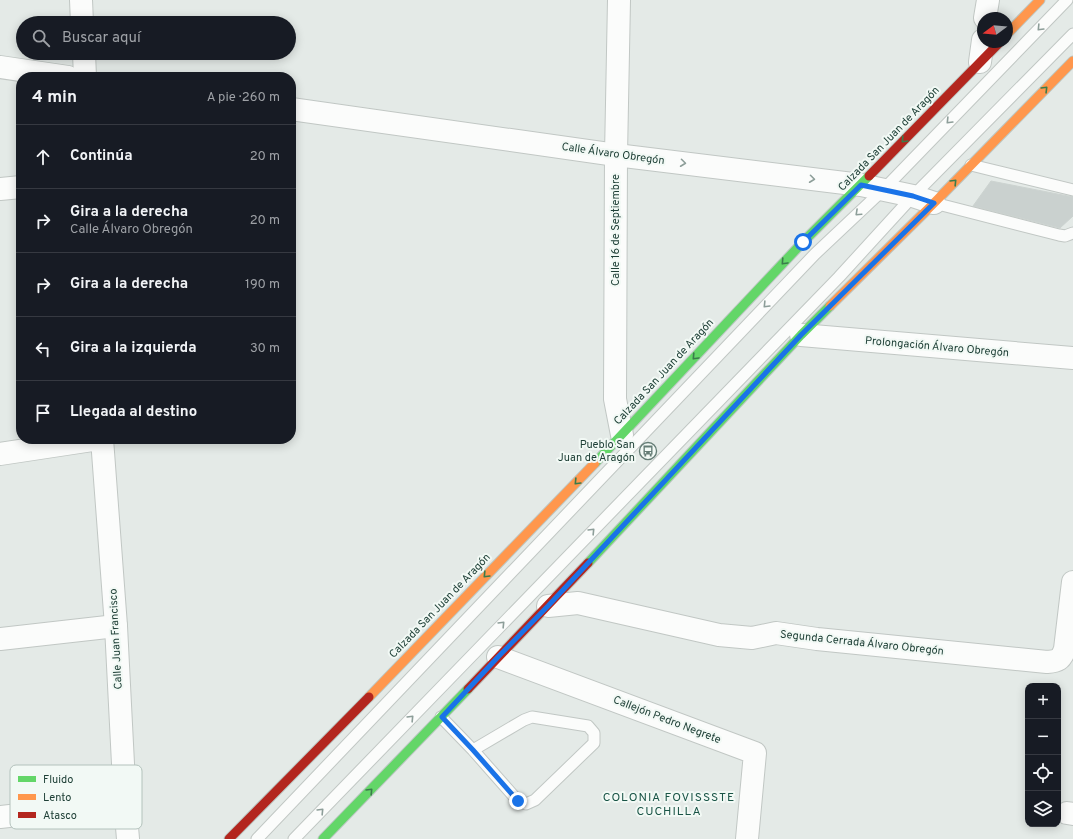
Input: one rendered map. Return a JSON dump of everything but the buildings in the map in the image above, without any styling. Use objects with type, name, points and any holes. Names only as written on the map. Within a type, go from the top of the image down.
[{"type":"main road","points":[[1013,28],[1040,0]]},
{"type":"main road","name":"Calzada San Juan de Aragón","points":[[229,839],[383,683],[622,435],[803,242],[861,185],[994,48]]},
{"type":"main road","points":[[323,839],[548,606],[801,335],[934,203],[1073,61]]},
{"type":"street","points":[[81,0],[82,16]]},
{"type":"street","name":"Calle 16 de Septiembre","points":[[619,0],[616,155],[615,399],[622,435]]},
{"type":"street","points":[[987,12],[988,0]]},
{"type":"street","points":[[980,62],[982,48]]},
{"type":"street","points":[[84,60],[85,72]]},
{"type":"street","points":[[0,67],[34,72]]},
{"type":"street","name":"Calle Álvaro Obregón","points":[[296,110],[616,155],[861,185],[913,196],[934,203]]},
{"type":"street","points":[[0,189],[16,187]]},
{"type":"street","name":"Prolongación Álvaro Obregón","points":[[801,335],[1073,358]]},
{"type":"street","points":[[0,454],[66,444]]},
{"type":"street","name":"Calle Juan Francisco","points":[[102,444],[116,626],[123,765]]},
{"type":"street","name":"Segunda Cerrada Álvaro Obregón","points":[[548,606],[578,603],[735,637],[752,638],[776,633],[817,639],[1054,662],[1059,660],[1065,649],[1073,582]]},
{"type":"street","points":[[0,639],[116,626]]},
{"type":"street","name":"Callejón Pedro Negrete","points":[[498,657],[755,753],[747,839]]},
{"type":"street","points":[[0,817],[10,816]]},
{"type":"street","name":"Calle Juan Francisco","points":[[127,829],[128,839]]},
{"type":"lane","points":[[257,839],[815,254],[884,189],[1067,0]]},
{"type":"lane","points":[[294,839],[839,277],[913,196],[1073,34]]},
{"type":"lane","points":[[970,165],[1073,190]]},
{"type":"lane","points":[[934,203],[1059,235],[1065,236],[1073,233]]},
{"type":"lane","points":[[442,717],[518,801],[526,804],[535,800],[594,743],[594,733],[588,726],[532,717],[524,720],[473,750]]},
{"type":"traffic: fast","points":[[595,463],[803,242],[869,176]]},
{"type":"traffic: fast","points":[[588,563],[801,335],[830,306]]},
{"type":"traffic: fast","points":[[323,839],[468,689]]},
{"type":"traffic: slow","points":[[1013,28],[1040,0]]},
{"type":"traffic: slow","points":[[830,306],[934,203],[1073,61]]},
{"type":"traffic: slow","points":[[369,697],[595,463]]},
{"type":"traffic: jam","points":[[869,176],[994,48]]},
{"type":"traffic: jam","points":[[468,689],[588,563]]},
{"type":"traffic: jam","points":[[229,839],[369,697]]},
{"type":"place","name":"Pueblo San Juan de Aragón","points":[[648,451]]},
{"type":"district","name":"COLONIA FOVISSSTE CUCHILLA","points":[[669,805]]},
{"type":"route","points":[[518,801],[442,717],[548,606],[801,335],[934,203],[913,196],[861,185],[803,242]]}]
